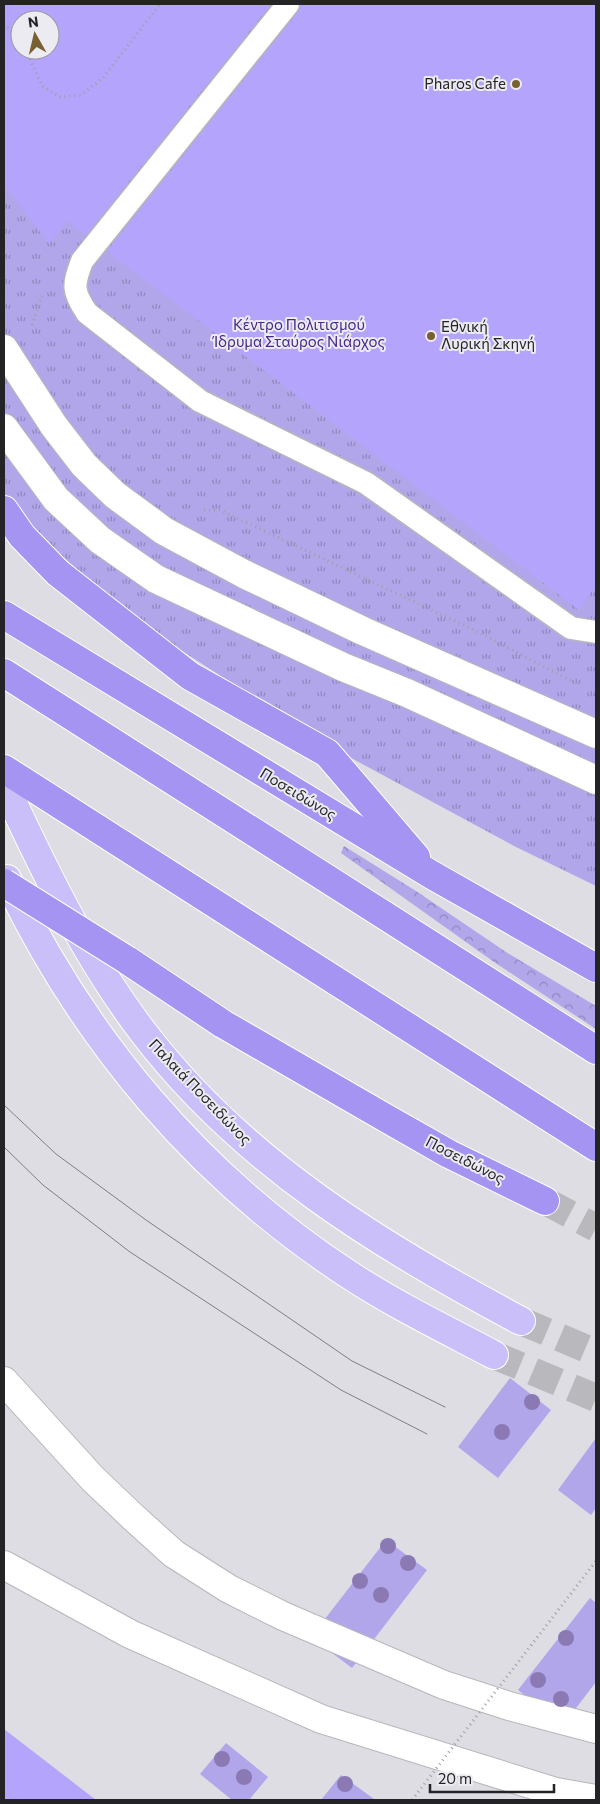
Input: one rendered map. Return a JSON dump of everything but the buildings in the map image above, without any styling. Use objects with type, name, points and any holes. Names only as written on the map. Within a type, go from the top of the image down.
[{"type":"highway","points":[[4,510],[22,536],[58,573],[190,676],[327,753],[432,876]]},
{"type":"highway","name":"Ποσειδώνος","points":[[4,615],[432,876],[596,968]]},
{"type":"highway","points":[[4,672],[596,1050]]},
{"type":"highway","points":[[4,769],[596,1147]]},
{"type":"highway","name":"Ποσειδώνος","points":[[4,883],[127,960],[223,1024],[450,1154],[544,1201]]},
{"type":"main road","name":"Παλαιά Ποσειδώνος","points":[[4,784],[42,866],[86,948],[143,1032],[196,1092],[254,1149],[306,1192],[375,1239],[430,1272],[521,1321]]},
{"type":"main road","points":[[4,873],[46,955],[107,1049],[156,1110],[191,1146],[287,1230],[348,1274],[411,1311],[494,1355]]},
{"type":"street","points":[[4,349],[54,426],[84,465],[115,495],[164,531],[244,574],[363,630],[596,734]]},
{"type":"street","points":[[4,428],[56,499],[100,540],[156,579],[343,667],[407,693],[596,780]]},
{"type":"street","points":[[4,1381],[92,1480],[174,1554],[229,1589],[283,1616],[444,1685],[589,1724]]},
{"type":"street","points":[[4,1565],[130,1634],[321,1719],[556,1792],[596,1799]]},
{"type":"lane","points":[[288,4],[82,261],[74,280],[76,296],[87,313],[200,401],[366,483],[571,628],[596,632]]},
{"type":"path","points":[[30,60],[42,86],[60,97],[81,95],[103,78],[160,4]]},
{"type":"path","points":[[412,1800],[596,1561]]},
{"type":"green space","name":"Κέντρο Πολιτισμού Ίδρυμα Σταύρος Νιάρχος","points":[[4,4],[596,4],[596,886],[514,846],[329,746],[165,640],[105,595],[61,555],[4,526]]},
{"type":"green space","points":[[344,846],[416,891],[506,952],[596,1006],[596,1029],[494,962],[341,853]]},
{"type":"green space","points":[[510,1378],[551,1410],[498,1478],[458,1447]]},
{"type":"green space","points":[[596,1438],[596,1508],[591,1515],[558,1490]]},
{"type":"green space","points":[[386,1540],[427,1570],[352,1668],[311,1637]]},
{"type":"green space","points":[[590,1598],[596,1603],[596,1682],[563,1725],[518,1690]]},
{"type":"green space","points":[[226,1743],[268,1777],[249,1800],[232,1800],[200,1774]]},
{"type":"green space","points":[[341,1775],[374,1799],[321,1800]]},
{"type":"tunnel","points":[[545,1201],[596,1228]]},
{"type":"tunnel","points":[[521,1321],[596,1353]]},
{"type":"tunnel","points":[[494,1355],[596,1398]]},
{"type":"tram line","points":[[4,1105],[56,1154],[146,1220],[352,1361],[445,1407]]},
{"type":"tram line","points":[[4,1147],[43,1185],[130,1252],[341,1390],[427,1434]]},
{"type":"place","name":"Pharos Cafe","points":[[516,84]]},
{"type":"place","name":"Εθνική Λυρική Σκηνή","points":[[431,336]]}]
